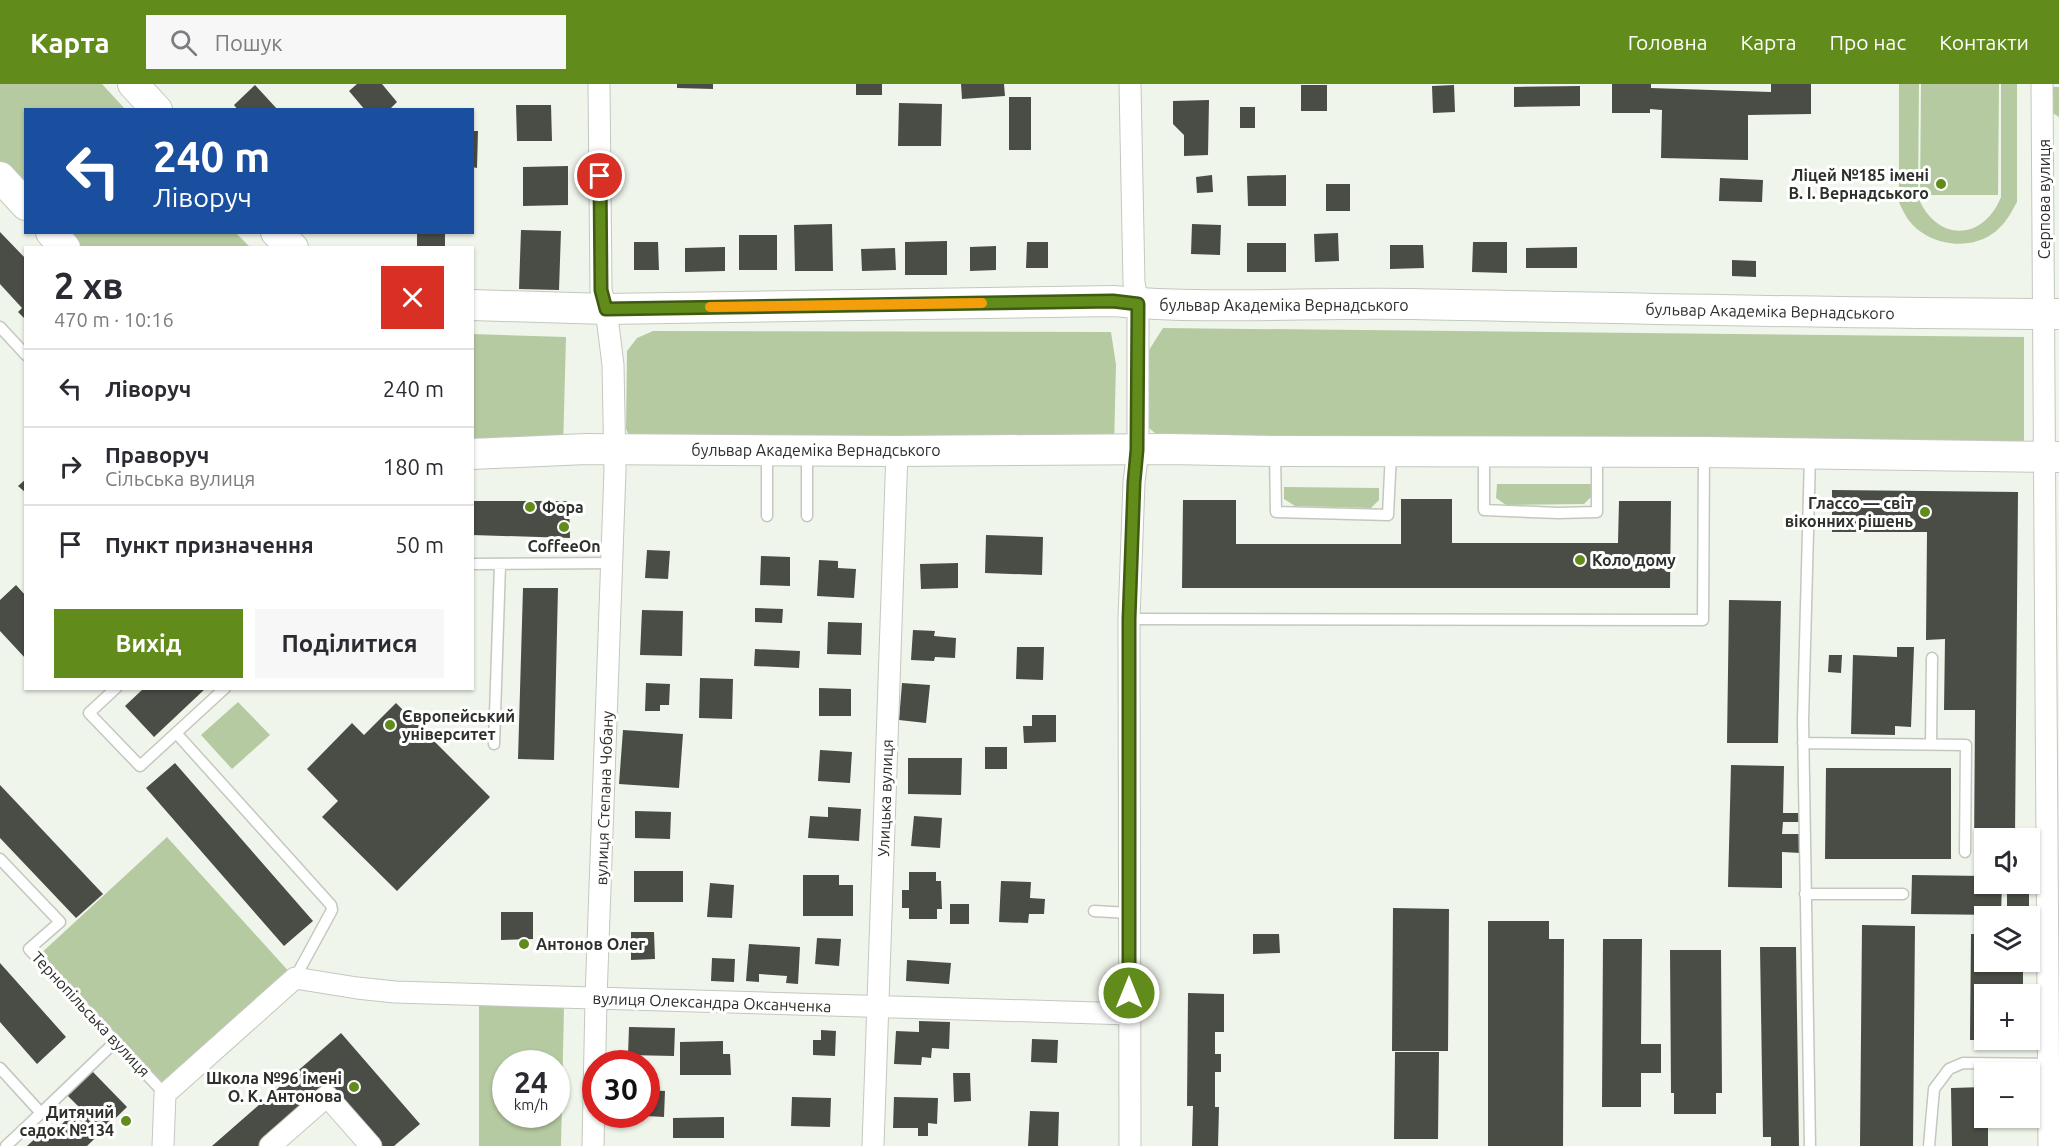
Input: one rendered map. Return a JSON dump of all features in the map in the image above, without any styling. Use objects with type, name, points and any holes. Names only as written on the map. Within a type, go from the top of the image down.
[{"type":"main road","points":[[133,84],[155,108]]},
{"type":"main road","points":[[2,183],[24,202]]},
{"type":"main road","points":[[53,234],[63,246]]},
{"type":"main road","points":[[278,234],[291,246]]},
{"type":"main road","name":"бульвар Академіка Вернадського","points":[[474,305],[606,309],[1113,301],[1169,306],[1362,303],[1839,314],[2052,314]]},
{"type":"main road","name":"бульвар Академіка Вернадського","points":[[474,454],[586,449],[1137,450],[1704,452],[2051,457]]},
{"type":"street","name":"вулиця Степана Чобану","points":[[593,1146],[596,999],[613,563],[614,450],[613,365],[606,309],[601,290],[599,84]]},
{"type":"street","points":[[1130,84],[1134,283],[1138,304],[1137,450],[1129,619],[1130,1146]]},
{"type":"street","name":"Серпова вулиця","points":[[2042,84],[2051,143],[2052,314],[2045,389],[2051,457],[2049,1146]]},
{"type":"street","name":"Улицька вулиця","points":[[873,1146],[897,451]]},
{"type":"street","points":[[163,1146],[165,1094],[295,978]]},
{"type":"street","name":"вулиця Олександра Оксанченка","points":[[295,978],[395,992],[1130,1014]]},
{"type":"street","points":[[270,1146],[327,1096],[371,1146]]},
{"type":"lane","points":[[0,327],[24,353]]},
{"type":"lane","points":[[767,451],[767,516]]},
{"type":"lane","points":[[807,451],[807,516]]},
{"type":"lane","points":[[1275,451],[1276,512],[1388,515],[1391,452]]},
{"type":"lane","points":[[1484,451],[1484,510],[1558,513],[1597,512],[1597,452]]},
{"type":"lane","points":[[1129,619],[1703,620],[1704,452]]},
{"type":"lane","points":[[1810,454],[1803,742],[1810,1146]]},
{"type":"lane","points":[[474,564],[613,563]]},
{"type":"lane","points":[[494,744],[500,565]]},
{"type":"lane","points":[[1931,744],[1932,658]]},
{"type":"lane","points":[[114,690],[89,712],[140,766],[223,690]]},
{"type":"lane","points":[[177,734],[331,905],[332,910],[295,978]]},
{"type":"lane","points":[[1803,742],[1966,745],[1965,852]]},
{"type":"lane","name":"Тернопільська вулиця","points":[[0,859],[60,921],[29,949],[165,1094]]},
{"type":"lane","points":[[1805,894],[1903,894]]},
{"type":"lane","points":[[1094,910],[1129,913]]},
{"type":"lane","points":[[6,1146],[116,1041]]},
{"type":"lane","points":[[1929,1146],[1934,1089],[1949,1069],[1963,1063],[2048,1064]]},
{"type":"lane","points":[[0,1068],[41,1113]]},
{"type":"green space","points":[[0,84],[102,84],[124,108],[24,108],[24,191],[0,165]]},
{"type":"green space","points":[[1899,84],[1919,84],[1918,197],[1926,212],[1936,222],[1947,229],[1960,231],[1972,229],[1983,222],[1993,212],[2001,197],[2001,84],[2017,84],[2017,202],[2008,218],[1995,232],[1973,242],[1949,243],[1926,235],[1907,218],[1899,202]]},
{"type":"green space","points":[[1921,84],[1999,84],[1998,195],[1920,195]]},
{"type":"green space","points":[[2051,87],[2059,87],[2059,117],[2051,112]]},
{"type":"green space","points":[[64,234],[237,234],[249,246],[76,246]]},
{"type":"green space","points":[[1163,328],[2024,337],[2024,447],[1163,440],[1149,428],[1149,350]]},
{"type":"green space","points":[[653,331],[1111,332],[1116,365],[1114,446],[632,443],[626,429],[627,351],[637,338]]},
{"type":"green space","points":[[474,334],[566,337],[563,448],[474,451]]},
{"type":"green space","points":[[1497,484],[1591,484],[1592,496],[1584,504],[1506,505],[1496,498]]},
{"type":"green space","points":[[1284,487],[1379,488],[1379,500],[1371,508],[1295,506],[1284,499]]},
{"type":"green space","points":[[238,702],[270,735],[232,769],[201,735]]},
{"type":"green space","points":[[167,837],[292,975],[161,1090],[37,957]]},
{"type":"green space","points":[[479,1004],[564,1007],[563,1050],[492,1050],[492,1128],[561,1128],[561,1146],[479,1146]]},
{"type":"building","points":[[357,84],[382,84],[397,102],[391,108],[363,108],[349,91]]},
{"type":"building","points":[[677,84],[713,84],[713,89],[677,88]]},
{"type":"building","points":[[856,84],[882,84],[882,95],[856,95]]},
{"type":"building","points":[[961,84],[1004,84],[1005,96],[962,99]]},
{"type":"building","points":[[1612,84],[1651,84],[1651,88],[1771,92],[1771,84],[1811,84],[1811,114],[1748,115],[1748,160],[1661,158],[1662,110],[1650,109],[1650,113],[1612,113]]},
{"type":"building","points":[[255,85],[276,108],[236,108],[234,105]]},
{"type":"building","points":[[1301,85],[1327,85],[1327,111],[1301,111]]},
{"type":"building","points":[[1454,85],[1455,112],[1433,113],[1432,86]]},
{"type":"building","points":[[1580,86],[1580,106],[1514,107],[1514,87]]},
{"type":"building","points":[[1009,97],[1031,97],[1031,150],[1009,150]]},
{"type":"building","points":[[1209,100],[1208,155],[1184,156],[1184,135],[1173,124],[1173,101]]},
{"type":"building","points":[[899,103],[942,104],[941,146],[898,146]]},
{"type":"building","points":[[516,105],[551,105],[552,141],[517,141]]},
{"type":"building","points":[[1240,107],[1255,107],[1255,128],[1240,128]]},
{"type":"building","points":[[474,131],[478,131],[477,168],[474,167]]},
{"type":"building","points":[[568,166],[568,205],[523,206],[523,167]]},
{"type":"building","points":[[1212,175],[1213,192],[1197,193],[1196,177]]},
{"type":"building","points":[[1286,175],[1286,206],[1248,206],[1247,176]]},
{"type":"building","points":[[1720,178],[1763,180],[1762,202],[1719,201]]},
{"type":"building","points":[[1326,184],[1350,184],[1350,211],[1326,211]]},
{"type":"building","points":[[832,224],[833,271],[795,271],[794,225]]},
{"type":"building","points":[[1192,224],[1221,225],[1220,255],[1191,254]]},
{"type":"building","points":[[521,230],[561,231],[559,290],[519,289]]},
{"type":"building","points":[[0,232],[24,257],[24,318],[18,312],[22,308],[0,284]]},
{"type":"building","points":[[1338,233],[1339,261],[1315,262],[1314,234]]},
{"type":"building","points":[[417,234],[445,234],[445,246],[417,246]]},
{"type":"building","points":[[739,235],[777,235],[777,270],[739,270]]},
{"type":"building","points":[[947,241],[947,275],[905,275],[905,242]]},
{"type":"building","points":[[634,242],[658,242],[659,270],[634,270]]},
{"type":"building","points":[[1027,242],[1048,242],[1048,268],[1026,268]]},
{"type":"building","points":[[1473,242],[1507,242],[1507,273],[1472,272]]},
{"type":"building","points":[[1247,243],[1286,243],[1286,272],[1247,272]]},
{"type":"building","points":[[1390,245],[1423,245],[1424,268],[1390,269]]},
{"type":"building","points":[[996,246],[996,270],[970,271],[970,247]]},
{"type":"building","points":[[725,247],[725,271],[685,272],[685,248]]},
{"type":"building","points":[[1577,247],[1577,268],[1526,268],[1526,248]]},
{"type":"building","points":[[895,248],[896,270],[862,271],[861,249]]},
{"type":"building","points":[[1732,260],[1756,261],[1756,277],[1732,276]]},
{"type":"building","points":[[24,481],[24,491],[18,486]]},
{"type":"building","points":[[1832,490],[2018,492],[2015,828],[1974,828],[1975,710],[1944,710],[1945,639],[1926,640],[1927,532],[1832,532]]},
{"type":"building","points":[[1401,499],[1452,499],[1452,543],[1618,543],[1619,501],[1671,501],[1670,588],[1182,588],[1183,500],[1236,500],[1236,544],[1401,544]]},
{"type":"building","points":[[474,501],[569,501],[570,538],[474,535]]},
{"type":"building","points":[[986,535],[1043,537],[1042,575],[985,573]]},
{"type":"building","points":[[647,550],[670,551],[668,579],[645,578]]},
{"type":"building","points":[[761,556],[790,557],[790,586],[760,585]]},
{"type":"building","points":[[819,560],[838,561],[838,568],[856,569],[854,598],[817,596]]},
{"type":"building","points":[[958,563],[958,588],[921,589],[920,564]]},
{"type":"building","points":[[16,585],[24,594],[24,657],[0,631],[0,600]]},
{"type":"building","points":[[523,588],[558,588],[554,760],[518,759]]},
{"type":"building","points":[[1729,600],[1781,601],[1778,743],[1727,743]]},
{"type":"building","points":[[755,608],[783,609],[782,623],[755,622]]},
{"type":"building","points":[[642,610],[683,611],[682,656],[640,655]]},
{"type":"building","points":[[828,622],[862,623],[861,655],[827,654]]},
{"type":"building","points":[[913,630],[935,631],[934,636],[956,638],[955,658],[935,657],[934,661],[911,660]]},
{"type":"building","points":[[1017,647],[1044,647],[1043,680],[1016,679]]},
{"type":"building","points":[[1897,647],[1914,647],[1911,727],[1895,726],[1895,735],[1851,734],[1853,655],[1897,657]]},
{"type":"building","points":[[755,649],[800,651],[799,668],[754,666]]},
{"type":"building","points":[[1829,655],[1842,655],[1841,673],[1828,672]]},
{"type":"building","points":[[700,678],[733,679],[732,719],[699,718]]},
{"type":"building","points":[[646,683],[670,684],[669,705],[660,705],[660,711],[645,711]]},
{"type":"building","points":[[902,683],[930,685],[926,723],[899,720]]},
{"type":"building","points":[[819,688],[851,689],[851,716],[819,716]]},
{"type":"building","points":[[142,690],[204,690],[154,737],[125,706]]},
{"type":"building","points":[[396,703],[490,797],[397,891],[322,817],[338,801],[307,769],[352,723],[364,735]]},
{"type":"building","points":[[1032,715],[1056,715],[1056,742],[1024,743],[1023,726],[1032,726]]},
{"type":"building","points":[[623,730],[683,734],[679,788],[619,784]]},
{"type":"building","points":[[985,747],[1007,747],[1007,769],[985,769]]},
{"type":"building","points":[[820,750],[852,752],[850,783],[818,781]]},
{"type":"building","points":[[908,758],[962,758],[961,795],[908,794]]},
{"type":"building","points":[[175,763],[313,921],[284,946],[146,788]]},
{"type":"building","points":[[1731,765],[1784,766],[1783,813],[1802,813],[1801,822],[1783,822],[1782,834],[1801,834],[1801,853],[1782,852],[1782,888],[1728,887]]},
{"type":"building","points":[[1826,768],[1951,768],[1951,859],[1825,859]]},
{"type":"building","points":[[0,785],[103,894],[76,918],[0,838]]},
{"type":"building","points":[[828,807],[861,809],[859,841],[808,838],[810,816],[828,817]]},
{"type":"building","points":[[635,811],[671,812],[670,839],[635,838]]},
{"type":"building","points":[[914,816],[942,818],[940,848],[911,846]]},
{"type":"building","points":[[634,871],[683,871],[683,902],[634,902]]},
{"type":"building","points":[[909,872],[936,872],[936,881],[941,881],[942,909],[937,909],[937,919],[909,919],[909,908],[902,908],[902,890],[909,890]]},
{"type":"building","points":[[803,875],[839,875],[839,885],[853,885],[853,916],[803,916]]},
{"type":"building","points":[[1912,875],[1974,876],[1974,894],[2002,894],[2001,906],[1974,906],[1974,915],[1911,914]]},
{"type":"building","points":[[1001,881],[1031,882],[1030,898],[1045,899],[1044,914],[1029,914],[1028,923],[999,922]]},
{"type":"building","points":[[710,883],[734,885],[732,918],[707,917]]},
{"type":"building","points":[[2007,894],[2029,894],[2029,906],[2007,906]]},
{"type":"building","points":[[950,904],[969,904],[969,924],[950,924]]},
{"type":"building","points":[[1393,908],[1449,909],[1448,1051],[1392,1051]]},
{"type":"building","points":[[501,912],[533,912],[533,939],[501,940]]},
{"type":"building","points":[[1488,921],[1549,921],[1549,939],[1564,939],[1563,1146],[1488,1146]]},
{"type":"building","points":[[1862,925],[1915,926],[1913,1146],[1860,1146]]},
{"type":"building","points":[[631,932],[654,932],[655,959],[631,960]]},
{"type":"building","points":[[1253,934],[1279,934],[1280,953],[1253,954]]},
{"type":"building","points":[[1971,934],[1974,934],[1974,972],[2023,972],[2023,984],[1974,984],[1974,1040],[1970,1040]]},
{"type":"building","points":[[817,938],[841,939],[839,966],[815,964]]},
{"type":"building","points":[[1603,939],[1642,939],[1641,1044],[1661,1044],[1661,1073],[1641,1073],[1641,1107],[1602,1107]]},
{"type":"building","points":[[749,944],[800,947],[798,984],[786,983],[787,976],[759,974],[759,982],[746,981]]},
{"type":"building","points":[[1760,947],[1796,947],[1799,1146],[1771,1146],[1771,1137],[1763,1137]]},
{"type":"building","points":[[1670,950],[1721,950],[1722,1093],[1716,1093],[1716,1114],[1674,1114],[1674,1093],[1671,1093]]},
{"type":"building","points":[[712,958],[735,959],[734,982],[711,981]]},
{"type":"building","points":[[907,960],[951,963],[949,984],[906,981]]},
{"type":"building","points":[[0,963],[66,1037],[37,1064],[0,1022]]},
{"type":"building","points":[[1188,993],[1224,994],[1224,1032],[1215,1032],[1215,1054],[1221,1054],[1221,1072],[1215,1072],[1215,1107],[1219,1107],[1218,1146],[1192,1146],[1193,1106],[1187,1106]]},
{"type":"building","points":[[919,1021],[950,1022],[949,1049],[932,1048],[931,1058],[922,1057],[921,1065],[894,1064],[896,1031],[919,1032]]},
{"type":"building","points":[[629,1027],[675,1028],[674,1056],[660,1056],[660,1050],[628,1050]]},
{"type":"building","points":[[821,1030],[836,1031],[835,1056],[813,1055],[813,1040],[821,1040]]},
{"type":"building","points":[[341,1033],[420,1124],[394,1146],[371,1146],[327,1096],[270,1146],[212,1146]]},
{"type":"building","points":[[1032,1039],[1058,1040],[1057,1063],[1031,1062]]},
{"type":"building","points":[[723,1041],[723,1054],[730,1054],[731,1075],[680,1075],[680,1042]]},
{"type":"building","points":[[1395,1052],[1439,1052],[1438,1139],[1394,1139]]},
{"type":"building","points":[[92,1071],[127,1107],[87,1146],[27,1146],[39,1135],[45,1141],[79,1107],[67,1095]]},
{"type":"building","points":[[953,1073],[970,1073],[971,1101],[954,1102]]},
{"type":"building","points":[[1974,1087],[1974,1128],[1988,1128],[1988,1146],[1952,1146],[1951,1088]]},
{"type":"building","points":[[660,1091],[665,1091],[664,1117],[660,1117]]},
{"type":"building","points":[[792,1097],[831,1098],[830,1127],[791,1126]]},
{"type":"building","points":[[894,1097],[938,1098],[937,1124],[928,1123],[928,1136],[918,1136],[918,1128],[893,1128]]},
{"type":"building","points":[[1030,1111],[1059,1112],[1058,1146],[1028,1146]]},
{"type":"building","points":[[724,1117],[724,1138],[673,1138],[673,1118]]},
{"type":"slow traffic","points":[[710,307],[982,303]]},
{"type":"place","name":"Ліцей №185 імені В. І. Вернадського","points":[[1941,184]]},
{"type":"place","name":"Фора","points":[[530,507]]},
{"type":"place","name":"Глассо — світ віконних рішень","points":[[1925,512]]},
{"type":"place","name":"CoffeeOn","points":[[564,527]]},
{"type":"place","name":"Коло дому","points":[[1580,560]]},
{"type":"place","name":"Європейський університет","points":[[390,725]]},
{"type":"place","name":"Антонов Олег","points":[[524,944]]},
{"type":"place","name":"Школа №96 імені О. К. Антонова","points":[[354,1087]]},
{"type":"place","name":"Дитячий садок №134","points":[[126,1121]]},
{"type":"route","points":[[600,176],[601,290],[606,309],[1113,301],[1138,304],[1137,450],[1129,619],[1129,993]]}]
